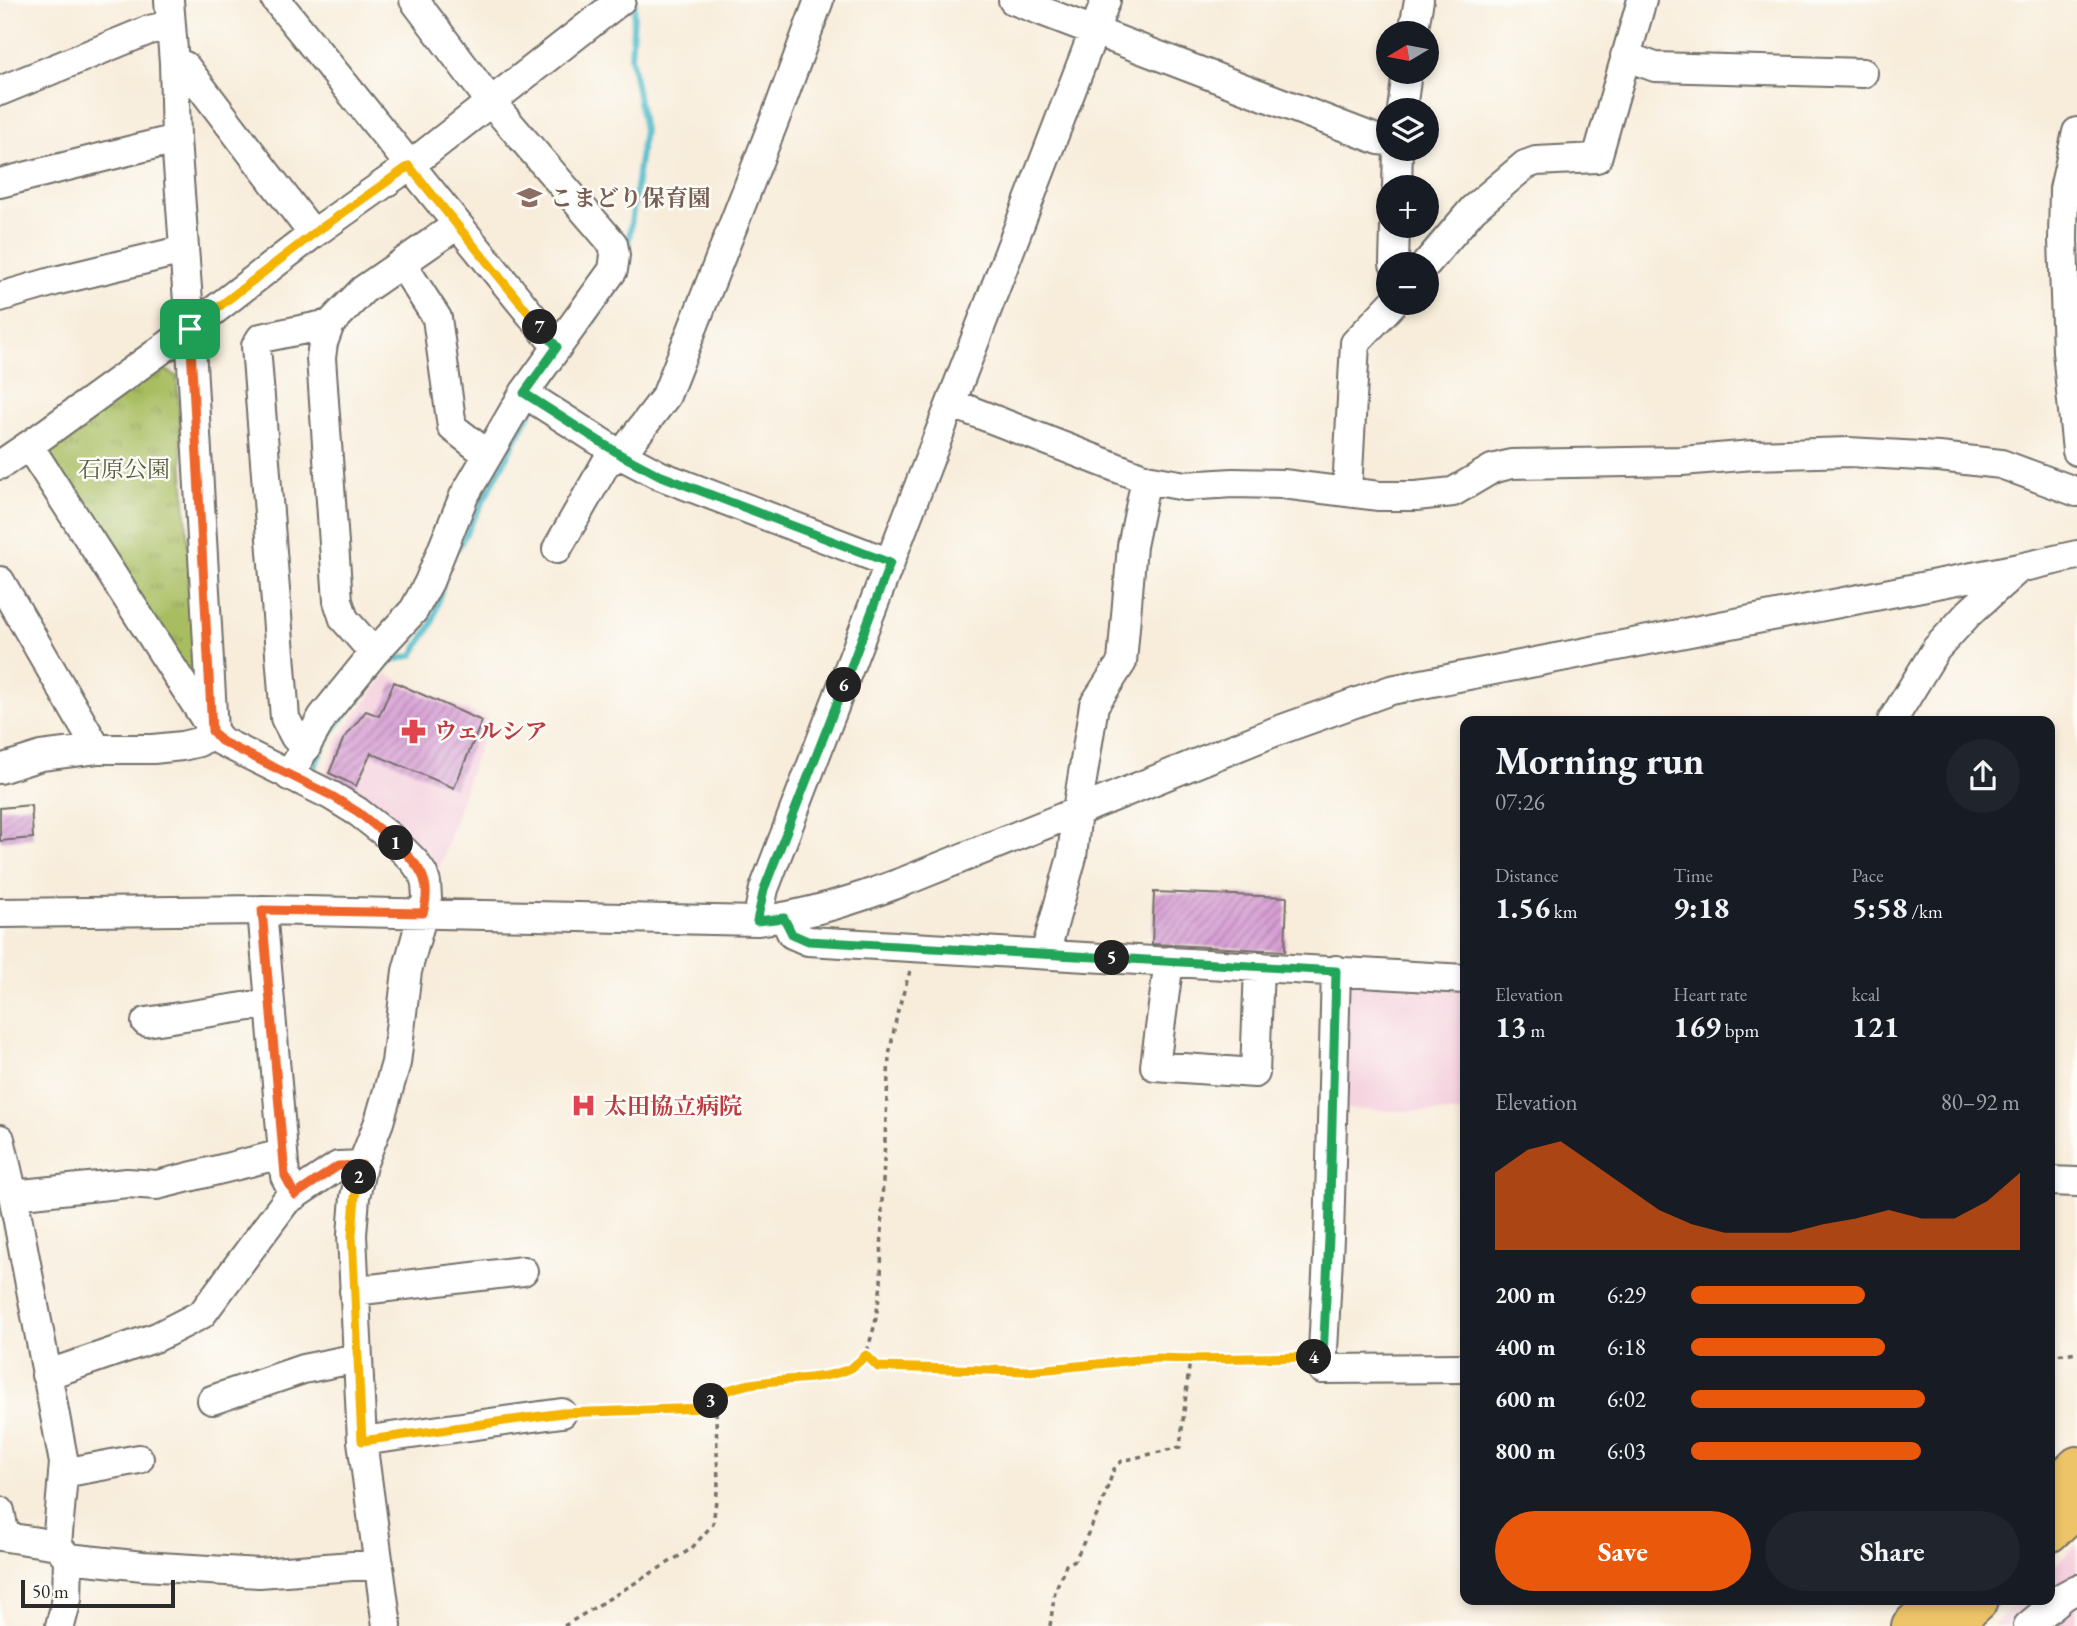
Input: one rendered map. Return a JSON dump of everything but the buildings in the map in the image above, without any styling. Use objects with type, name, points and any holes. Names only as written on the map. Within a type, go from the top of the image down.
[{"type":"highway","points":[[2055,1487],[2077,1466]]},
{"type":"highway","points":[[2055,1527],[2077,1507]]},
{"type":"highway","points":[[1911,1626],[1934,1605]]},
{"type":"highway","points":[[1951,1626],[1974,1605]]},
{"type":"street","points":[[276,0],[557,347]]},
{"type":"street","points":[[289,776],[323,716],[374,653],[414,610],[429,582],[464,496],[524,393],[613,270],[615,254],[612,244],[490,101],[414,0]]},
{"type":"street","points":[[557,549],[606,463],[621,455],[666,396],[819,0]]},
{"type":"street","points":[[1013,0],[1376,139]]},
{"type":"street","points":[[1106,0],[764,889],[770,919],[808,941],[1460,979]]},
{"type":"street","points":[[1415,21],[1419,0]]},
{"type":"street","points":[[1436,252],[1473,209],[1525,165],[1536,161],[1597,158],[1642,0]]},
{"type":"street","points":[[0,465],[190,329],[313,234],[409,166],[619,1]]},
{"type":"street","points":[[170,9],[212,731]]},
{"type":"street","points":[[0,91],[149,30],[170,9]]},
{"type":"street","points":[[1625,56],[1656,67],[1863,73]]},
{"type":"street","points":[[174,63],[185,66],[313,234]]},
{"type":"street","points":[[2077,132],[2064,189],[2063,240],[2067,351],[2077,451]]},
{"type":"street","points":[[0,183],[176,139]]},
{"type":"street","points":[[374,653],[344,619],[338,601],[321,358],[323,343],[330,324],[363,290],[457,225]]},
{"type":"street","points":[[0,297],[184,250]]},
{"type":"street","points":[[402,264],[437,318],[452,427],[488,455]]},
{"type":"street","points":[[1347,491],[1355,344],[1381,315]]},
{"type":"street","points":[[306,748],[295,737],[285,718],[256,346],[261,338],[330,324]]},
{"type":"street","points":[[524,393],[621,455],[659,475],[890,563]]},
{"type":"street","points":[[951,403],[1146,479],[1185,486],[1283,484],[1379,496],[1404,496],[1453,492],[1492,469],[1511,464],[1682,461],[1753,455],[1848,452],[1939,457],[2001,464],[2077,492]]},
{"type":"street","points":[[29,446],[221,741],[332,796],[358,812],[390,837],[414,861],[426,883],[427,898],[407,971],[391,1086],[362,1165],[353,1216],[362,1441],[387,1626]]},
{"type":"street","points":[[1045,954],[1072,857],[1094,705],[1122,662],[1132,546],[1146,479]]},
{"type":"street","points":[[0,913],[262,910],[770,919],[860,898],[1261,737],[1391,690],[2077,555]]},
{"type":"street","points":[[1895,716],[1936,649],[1969,612],[2019,568]]},
{"type":"street","points":[[0,581],[97,749]]},
{"type":"street","points":[[0,769],[41,756],[97,749],[182,746],[199,742],[212,731]]},
{"type":"street","points":[[262,910],[282,1154],[285,1176],[295,1195]]},
{"type":"street","points":[[1169,961],[1155,1066],[1255,1073],[1259,966]]},
{"type":"street","points":[[1336,971],[1329,1238],[1322,1369],[1460,1368]]},
{"type":"street","points":[[146,1022],[270,1003]]},
{"type":"street","points":[[2,1151],[13,1195],[64,1463],[62,1552],[67,1599],[60,1626]]},
{"type":"street","points":[[13,1195],[127,1183],[157,1185],[282,1154]]},
{"type":"street","points":[[47,1375],[157,1337],[202,1314],[286,1201],[338,1166],[362,1165]]},
{"type":"street","points":[[2055,1181],[2077,1182]]},
{"type":"street","points":[[354,1291],[523,1271]]},
{"type":"street","points":[[212,1400],[303,1369],[358,1359]]},
{"type":"street","points":[[362,1441],[562,1413]]},
{"type":"street","points":[[63,1473],[139,1459]]},
{"type":"street","points":[[2,1528],[62,1552],[143,1566],[259,1573],[379,1564]]},
{"type":"street","points":[[2055,1604],[2077,1589]]},
{"type":"street","points":[[2028,1626],[2053,1605]]},
{"type":"path","points":[[562,1413],[705,1408],[718,1395],[737,1387],[812,1378],[850,1369],[866,1355],[875,1324],[881,1285],[881,1202],[889,1056],[900,1003],[921,946]]},
{"type":"path","points":[[2055,1355],[2077,1352]]},
{"type":"path","points":[[866,1355],[878,1367],[1029,1371],[1156,1358],[1323,1357]]},
{"type":"path","points":[[1049,1626],[1055,1591],[1066,1565],[1075,1560],[1100,1509],[1114,1469],[1122,1461],[1181,1447],[1190,1359]]},
{"type":"path","points":[[565,1626],[691,1549],[713,1524],[718,1484],[718,1395]]},
{"type":"shaded area","points":[[386,674],[487,719],[439,870],[323,778],[340,736]]},
{"type":"shaded area","points":[[1343,979],[1460,985],[1460,1113],[1337,1109]]},
{"type":"shaded area","points":[[2077,1544],[2077,1626],[1993,1626],[2015,1605],[2055,1605],[2055,1565]]},
{"type":"green space","name":"石原公園","points":[[160,367],[177,376],[198,699],[49,459],[51,446]]},
{"type":"waterway","points":[[627,253],[644,130],[631,56],[635,0]]},
{"type":"waterway","points":[[543,394],[613,292]]},
{"type":"waterway","points":[[458,548],[533,408]]},
{"type":"waterway","points":[[314,767],[330,733],[390,661],[413,655],[432,624],[443,584]]},
{"type":"place","name":"こまどり保育園","points":[[530,198]]},
{"type":"place","name":"ウェルシア","points":[[414,731]]},
{"type":"place","name":"太田協立病院","points":[[584,1106]]},
{"type":"route","points":[[409,166],[557,347],[524,393],[621,455],[659,475],[890,563],[760,898],[757,921],[784,918],[792,934],[808,941],[1336,971],[1323,1357],[1156,1358],[1029,1371],[878,1367],[866,1355],[850,1369],[812,1378],[737,1387],[718,1395],[705,1408],[562,1413],[362,1441],[352,1235],[355,1197],[362,1165],[338,1166],[295,1195],[285,1176],[262,910],[423,913],[427,898],[426,883],[414,861],[390,837],[358,812],[332,796],[221,741],[212,731],[190,329],[313,234],[409,166]]}]
